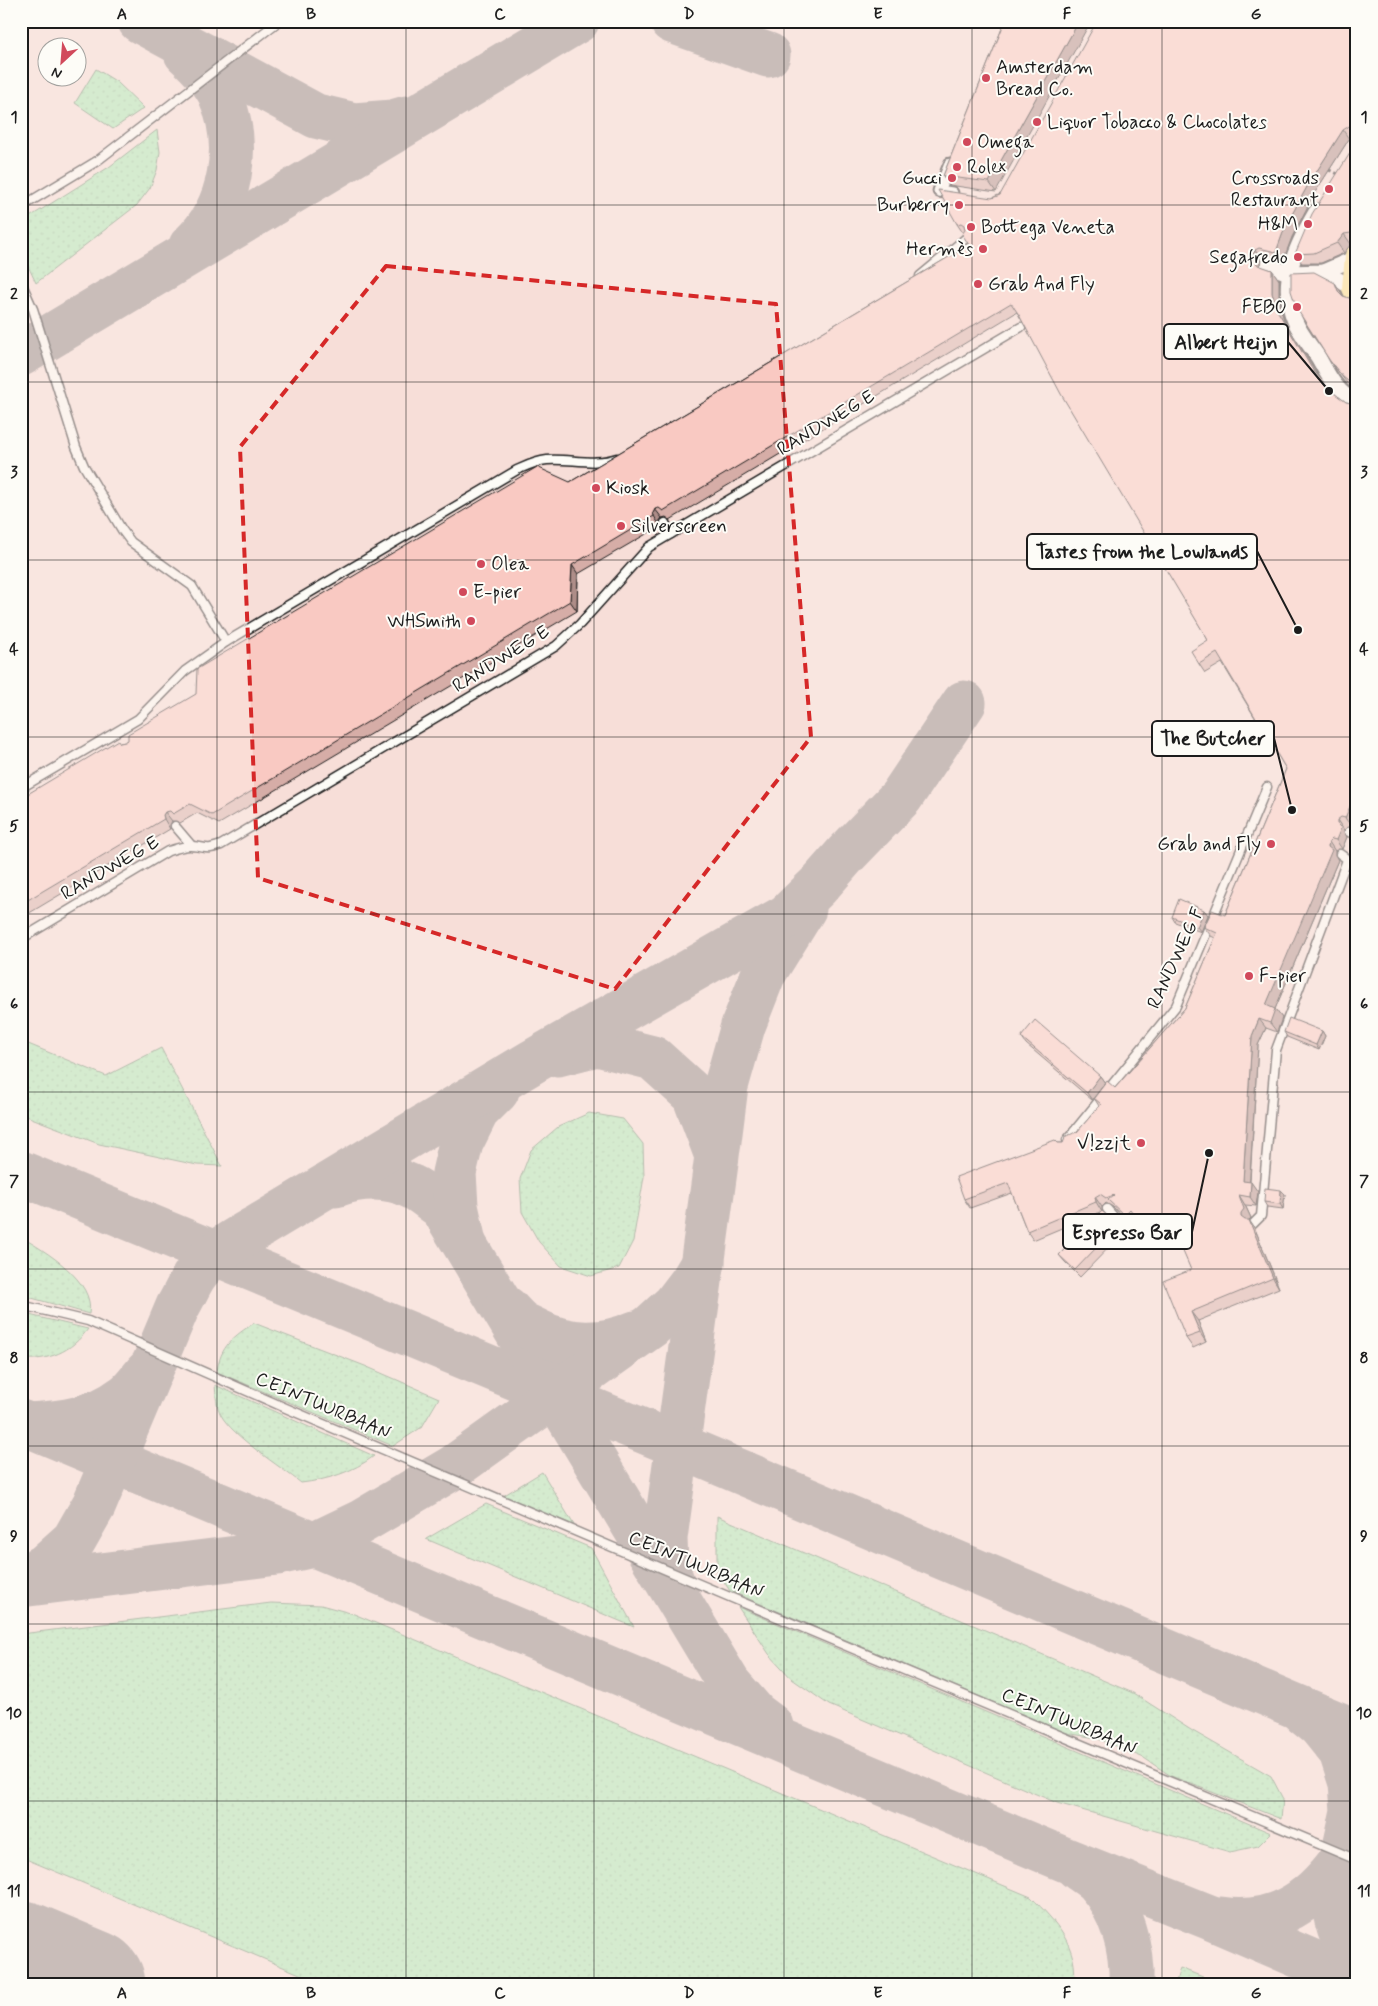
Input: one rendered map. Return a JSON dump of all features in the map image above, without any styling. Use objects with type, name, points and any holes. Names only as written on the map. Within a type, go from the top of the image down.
[{"type":"main road","points":[[1356,257],[1356,291]]},
{"type":"street","points":[[953,156],[939,191],[961,194]]},
{"type":"street","points":[[1338,174],[1298,242],[1289,272],[1288,302],[1295,322],[1335,387],[1347,398],[1357,403]]},
{"type":"street","points":[[1268,266],[1289,272],[1323,272],[1356,257]]},
{"type":"street","points":[[1323,272],[1356,291]]},
{"type":"lane","points":[[22,208],[97,161],[279,21]]},
{"type":"lane","points":[[915,279],[966,238]]},
{"type":"lane","points":[[21,282],[33,309],[76,447],[84,466],[131,542],[192,586],[226,642]]},
{"type":"lane","name":"RANDWEG E","points":[[21,939],[168,852],[181,847],[192,846],[209,850],[221,845],[556,646],[580,624],[649,547],[1021,327]]},
{"type":"lane","points":[[21,788],[133,722],[152,706],[185,671],[226,642],[517,470],[529,464],[546,460],[610,460],[624,454]]},
{"type":"lane","points":[[665,523],[671,534]]},
{"type":"lane","points":[[128,734],[133,722]]},
{"type":"lane","name":"RANDWEG F","points":[[1067,1148],[1067,1139],[1176,1006],[1267,788]]},
{"type":"lane","points":[[175,826],[192,846]]},
{"type":"lane","points":[[1340,854],[1357,866]]},
{"type":"lane","points":[[1253,1224],[1261,1216],[1276,1050],[1347,860]]},
{"type":"lane","points":[[1108,1210],[1128,1230],[1152,1242],[1184,1246]]},
{"type":"lane","name":"CEINTUURBAAN","points":[[21,1305],[88,1321],[288,1409],[741,1602],[1357,1860]]},
{"type":"path","points":[[1323,167],[1338,174]]},
{"type":"highlighted area","points":[[386,266],[776,304],[811,737],[615,989],[258,878],[240,447]]},
{"type":"shaded area","points":[[21,21],[1357,21],[1357,1985],[21,1985]]},
{"type":"green space","points":[[96,69],[117,82],[144,108],[113,129],[75,103],[84,88],[88,88],[88,82]]},
{"type":"green space","points":[[157,130],[160,152],[157,170],[150,188],[137,205],[36,283],[22,250],[21,242],[23,226],[28,218],[109,167]]},
{"type":"green space","points":[[21,1041],[106,1076],[161,1048],[222,1166],[197,1165],[99,1144],[21,1114]]},
{"type":"green space","points":[[589,1113],[623,1119],[643,1144],[644,1177],[633,1241],[619,1268],[591,1276],[561,1266],[539,1242],[522,1212],[520,1179],[531,1150],[558,1127]]},
{"type":"green space","points":[[21,1237],[43,1250],[67,1268],[77,1279],[85,1290],[89,1302],[89,1314],[21,1295]]},
{"type":"green space","points":[[21,1313],[88,1329],[74,1344],[59,1353],[41,1358],[21,1359]]},
{"type":"green space","points":[[254,1323],[365,1366],[439,1398],[422,1427],[393,1446],[217,1372],[221,1355],[225,1348],[234,1337]]},
{"type":"green space","points":[[215,1385],[374,1456],[357,1467],[339,1474],[301,1483],[246,1442],[227,1423],[218,1408]]},
{"type":"green space","points":[[542,1472],[574,1525],[503,1496]]},
{"type":"green space","points":[[486,1504],[591,1548],[634,1627],[426,1539]]},
{"type":"green space","points":[[717,1516],[1133,1693],[1191,1730],[1271,1776],[1283,1799],[1281,1819],[1171,1776],[1144,1758],[1096,1738],[1066,1733],[730,1591],[717,1571]]},
{"type":"green space","points":[[271,1603],[321,1605],[354,1614],[1031,1897],[1064,1936],[1073,1958],[1075,1971],[1074,1985],[326,1985],[21,1857],[21,1634]]},
{"type":"green space","points":[[738,1607],[1271,1833],[1258,1846],[1230,1852],[1057,1803],[829,1705],[792,1679],[769,1654]]},
{"type":"green space","points":[[1180,1968],[1223,1985],[1175,1985]]},
{"type":"building","points":[[1005,21],[1079,21],[989,182],[943,176]]},
{"type":"building","points":[[1097,21],[1357,21],[1357,129],[1351,125],[1343,130],[1308,185],[1285,227],[1276,252],[1259,248],[1255,250],[1252,258],[1258,265],[1272,270],[1272,293],[1277,310],[1314,372],[1331,391],[1346,402],[1351,403],[1357,399],[1357,798],[1354,797],[1345,818],[1341,817],[1337,820],[1337,824],[1341,828],[1336,840],[1332,839],[1329,842],[1328,847],[1332,850],[1266,1005],[1275,1009],[1270,1023],[1259,1019],[1252,1036],[1243,1181],[1251,1182],[1250,1197],[1239,1195],[1244,1209],[1241,1217],[1249,1220],[1273,1278],[1191,1312],[1200,1333],[1186,1338],[1163,1281],[1191,1270],[1179,1242],[1182,1240],[1183,1235],[1175,1231],[1171,1220],[1137,1218],[1130,1209],[1124,1215],[1108,1200],[1114,1195],[1106,1198],[1100,1194],[1095,1197],[1096,1202],[1027,1231],[1008,1183],[964,1199],[956,1177],[1055,1140],[1058,1143],[1063,1143],[1066,1136],[1077,1132],[1101,1104],[1094,1098],[1107,1081],[1115,1088],[1185,1008],[1217,933],[1204,927],[1212,910],[1225,915],[1286,769],[1217,653],[1199,664],[1191,651],[1208,640],[1061,394],[1011,303],[663,511],[659,508],[655,509],[654,516],[572,565],[570,601],[212,815],[190,804],[173,814],[170,811],[165,812],[163,815],[164,819],[21,904],[21,798],[118,740],[120,743],[125,742],[128,740],[128,734],[196,694],[197,669],[537,467],[570,482],[969,245],[962,234],[965,230],[964,225],[961,223],[957,224],[938,190],[992,198],[1000,195]]},
{"type":"building","points":[[1357,142],[1357,235],[1351,233],[1344,234],[1337,243],[1314,253],[1295,254],[1312,214]]},
{"type":"building","points":[[1314,272],[1335,283],[1338,291],[1343,296],[1349,298],[1357,297],[1357,388],[1343,377],[1330,361],[1297,309],[1291,291],[1291,273]]},
{"type":"building","points":[[1179,899],[1204,910],[1197,927],[1172,917]]},
{"type":"building","points":[[1289,1018],[1322,1031],[1316,1045],[1284,1032]]},
{"type":"building","points":[[1035,1020],[1100,1076],[1087,1093],[1021,1037]]},
{"type":"building","points":[[1265,1188],[1281,1190],[1280,1204],[1264,1202]]},
{"type":"building","points":[[1102,1211],[1118,1225],[1075,1270],[1059,1255]]},
{"type":"taxiway","points":[[140,21],[316,116],[354,125],[393,122],[407,118]]},
{"type":"taxiway","points":[[21,354],[577,21]]},
{"type":"taxiway","points":[[672,21],[768,55]]},
{"type":"taxiway","points":[[186,53],[217,88],[227,114],[231,134],[229,175],[224,195],[205,231],[191,246]]},
{"type":"taxiway","points":[[21,1579],[45,1566],[74,1540],[94,1505],[178,1306],[202,1266],[237,1239],[532,1062],[787,916],[818,886],[901,797],[964,703]]},
{"type":"taxiway","points":[[718,1149],[726,1086],[743,1026],[763,975],[804,909]]},
{"type":"taxiway","points":[[558,1054],[597,1044],[653,1058],[694,1095],[717,1156],[665,1538],[666,1564],[672,1581]]},
{"type":"taxiway","points":[[463,1238],[456,1206],[454,1173],[461,1143],[477,1111],[497,1091]]},
{"type":"taxiway","points":[[21,1173],[677,1445],[1357,1732]]},
{"type":"taxiway","points":[[336,1185],[374,1178],[394,1180],[416,1189],[442,1207],[729,1684],[755,1714],[771,1726]]},
{"type":"taxiway","points":[[21,1585],[277,1553],[313,1545],[361,1522],[454,1467],[651,1326],[675,1304],[703,1263]]},
{"type":"taxiway","points":[[506,1308],[524,1325],[561,1340],[598,1343],[623,1338],[635,1333]]},
{"type":"taxiway","points":[[29,1425],[78,1419],[102,1410],[127,1395],[147,1372]]},
{"type":"taxiway","points":[[21,1422],[1066,1860],[1209,1917],[1357,1981]]},
{"type":"taxiway","points":[[1304,1713],[1320,1726],[1341,1752],[1351,1783],[1353,1811],[1346,1843]]},
{"type":"taxiway","points":[[1357,1818],[1342,1857],[1334,1891],[1334,1908],[1338,1926],[1345,1944],[1357,1964]]},
{"type":"taxiway","points":[[1220,1919],[1239,1921],[1256,1919],[1273,1916],[1288,1909],[1302,1901],[1315,1890],[1339,1863]]},
{"type":"taxiway","points":[[1077,1867],[1096,1881],[1119,1916],[1130,1957],[1131,1985]]},
{"type":"runway","points":[[21,1956],[90,1985]]},
{"type":"place","name":"Amsterdam Bread Co.","points":[[986,78]]},
{"type":"place","name":"Liquor Tobacco & Chocolates","points":[[1037,122]]},
{"type":"place","name":"Omega","points":[[967,142]]},
{"type":"place","name":"Rolex","points":[[957,167]]},
{"type":"place","name":"Gucci","points":[[952,178]]},
{"type":"place","name":"Crossroads Restaurant","points":[[1329,189]]},
{"type":"place","name":"Burberry","points":[[959,205]]},
{"type":"place","name":"H&M","points":[[1308,224]]},
{"type":"place","name":"Bottega Veneta","points":[[971,227]]},
{"type":"place","name":"Hermès","points":[[983,249]]},
{"type":"place","name":"Segafredo","points":[[1298,257]]},
{"type":"place","name":"Grab And Fly","points":[[978,284]]},
{"type":"place","name":"FEBO","points":[[1297,307]]},
{"type":"place","name":"Albert Heijn","points":[[1329,391]]},
{"type":"place","name":"Kiosk","points":[[596,488]]},
{"type":"place","name":"Silverscreen","points":[[621,526]]},
{"type":"place","name":"Olea","points":[[481,564]]},
{"type":"place","name":"E-pier","points":[[463,592]]},
{"type":"place","name":"WHSmith","points":[[471,621]]},
{"type":"place","name":"Tastes from the Lowlands","points":[[1298,630]]},
{"type":"place","name":"The Butcher","points":[[1292,810]]},
{"type":"place","name":"Grab and Fly","points":[[1271,844]]},
{"type":"place","name":"F-pier","points":[[1249,976]]},
{"type":"place","name":"V!zz¡t","points":[[1141,1143]]},
{"type":"place","name":"Espresso Bar","points":[[1209,1153]]}]
